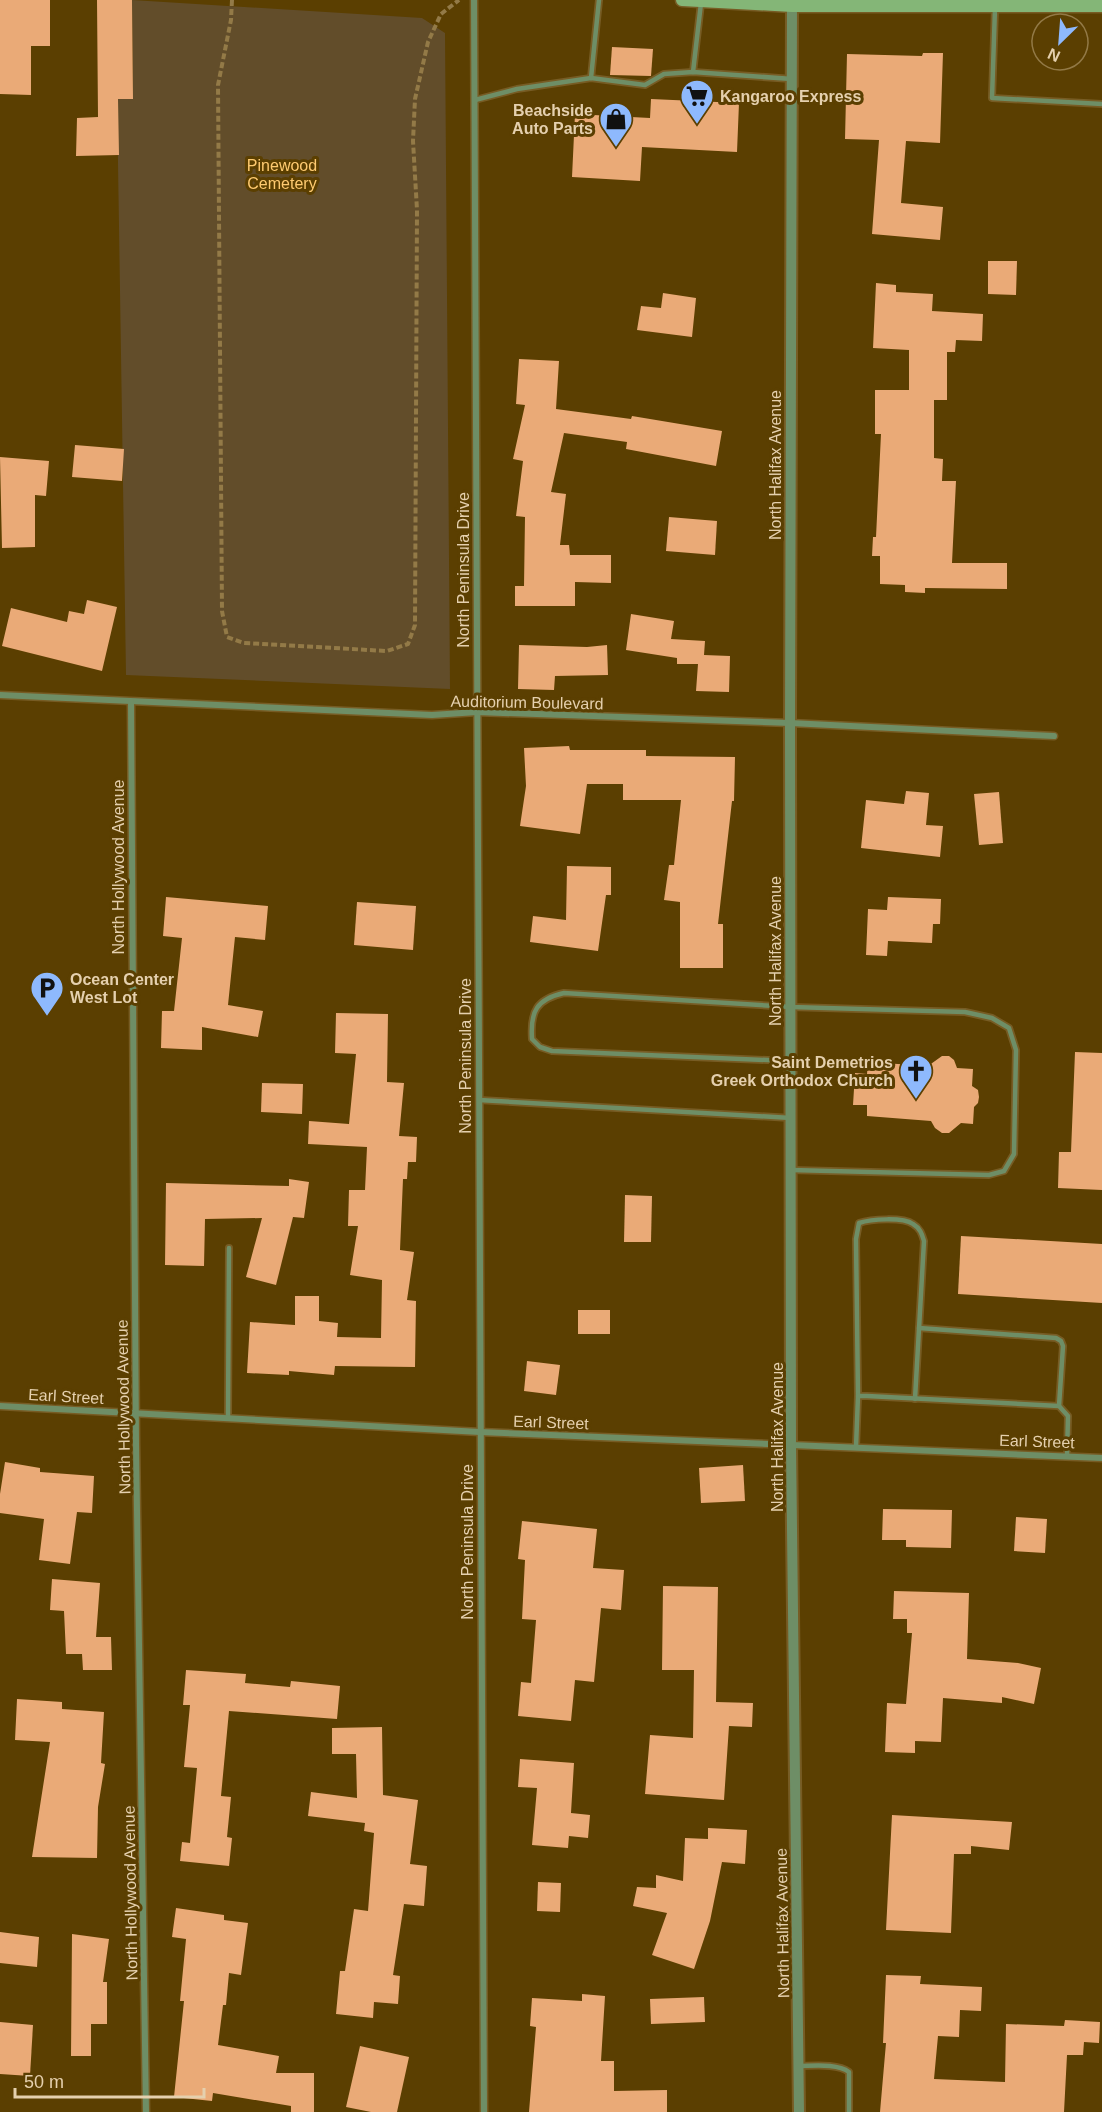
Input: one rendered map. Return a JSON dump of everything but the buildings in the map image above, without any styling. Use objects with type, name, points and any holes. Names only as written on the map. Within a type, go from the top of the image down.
[{"type":"main road","points":[[682,0],[1102,6]]},
{"type":"street","name":"North Peninsula Drive","points":[[474,0],[484,2112]]},
{"type":"street","name":"North Halifax Avenue","points":[[792,3],[791,1445],[799,2112]]},
{"type":"street","name":"Auditorium Boulevard","points":[[0,695],[432,715],[477,712],[790,723],[1054,736]]},
{"type":"street","name":"North Hollywood Avenue","points":[[131,702],[136,1413],[146,2112]]},
{"type":"street","name":"Earl Street","points":[[0,1407],[480,1432],[1102,1458]]},
{"type":"lane","points":[[591,78],[599,0]]},
{"type":"lane","points":[[693,72],[701,1]]},
{"type":"lane","points":[[995,6],[992,98],[1102,104]]},
{"type":"lane","points":[[475,100],[517,89],[591,78],[645,85],[664,74],[693,72],[792,79]]},
{"type":"lane","points":[[791,1061],[552,1051],[540,1047],[532,1039],[531,1023],[535,1009],[547,997],[564,993],[791,1007],[974,1014],[993,1018],[1009,1028],[1016,1050],[1014,1154],[1004,1171],[989,1175],[791,1170]]},
{"type":"lane","points":[[478,1100],[791,1118]]},
{"type":"lane","points":[[856,1447],[858,1396],[856,1239],[859,1222],[872,1219],[912,1222],[921,1231],[924,1241],[915,1399]]},
{"type":"lane","points":[[228,1418],[229,1248]]},
{"type":"lane","points":[[919,1328],[1056,1338],[1063,1346],[1059,1406]]},
{"type":"lane","points":[[858,1396],[1059,1406],[1068,1416],[1067,1456]]},
{"type":"lane","points":[[798,2066],[836,2067],[844,2068],[849,2072],[849,2112]]},
{"type":"path","points":[[232,0],[231,20],[218,85],[222,611],[227,637],[244,643],[387,651],[408,644],[415,625],[417,222],[413,141],[415,99],[428,42],[441,14],[460,0]]},
{"type":"green space","name":"Pinewood Cemetery","points":[[132,0],[422,18],[445,33],[450,689],[126,675],[117,99],[133,99]]},
{"type":"place","name":"Kangaroo Express","points":[[697,125]]},
{"type":"place","name":"Beachside Auto Parts","points":[[616,148]]},
{"type":"place","name":"Ocean Center West Lot","points":[[47,1017]]},
{"type":"place","name":"Saint Demetrios Greek Orthodox Church","points":[[916,1100]]}]
